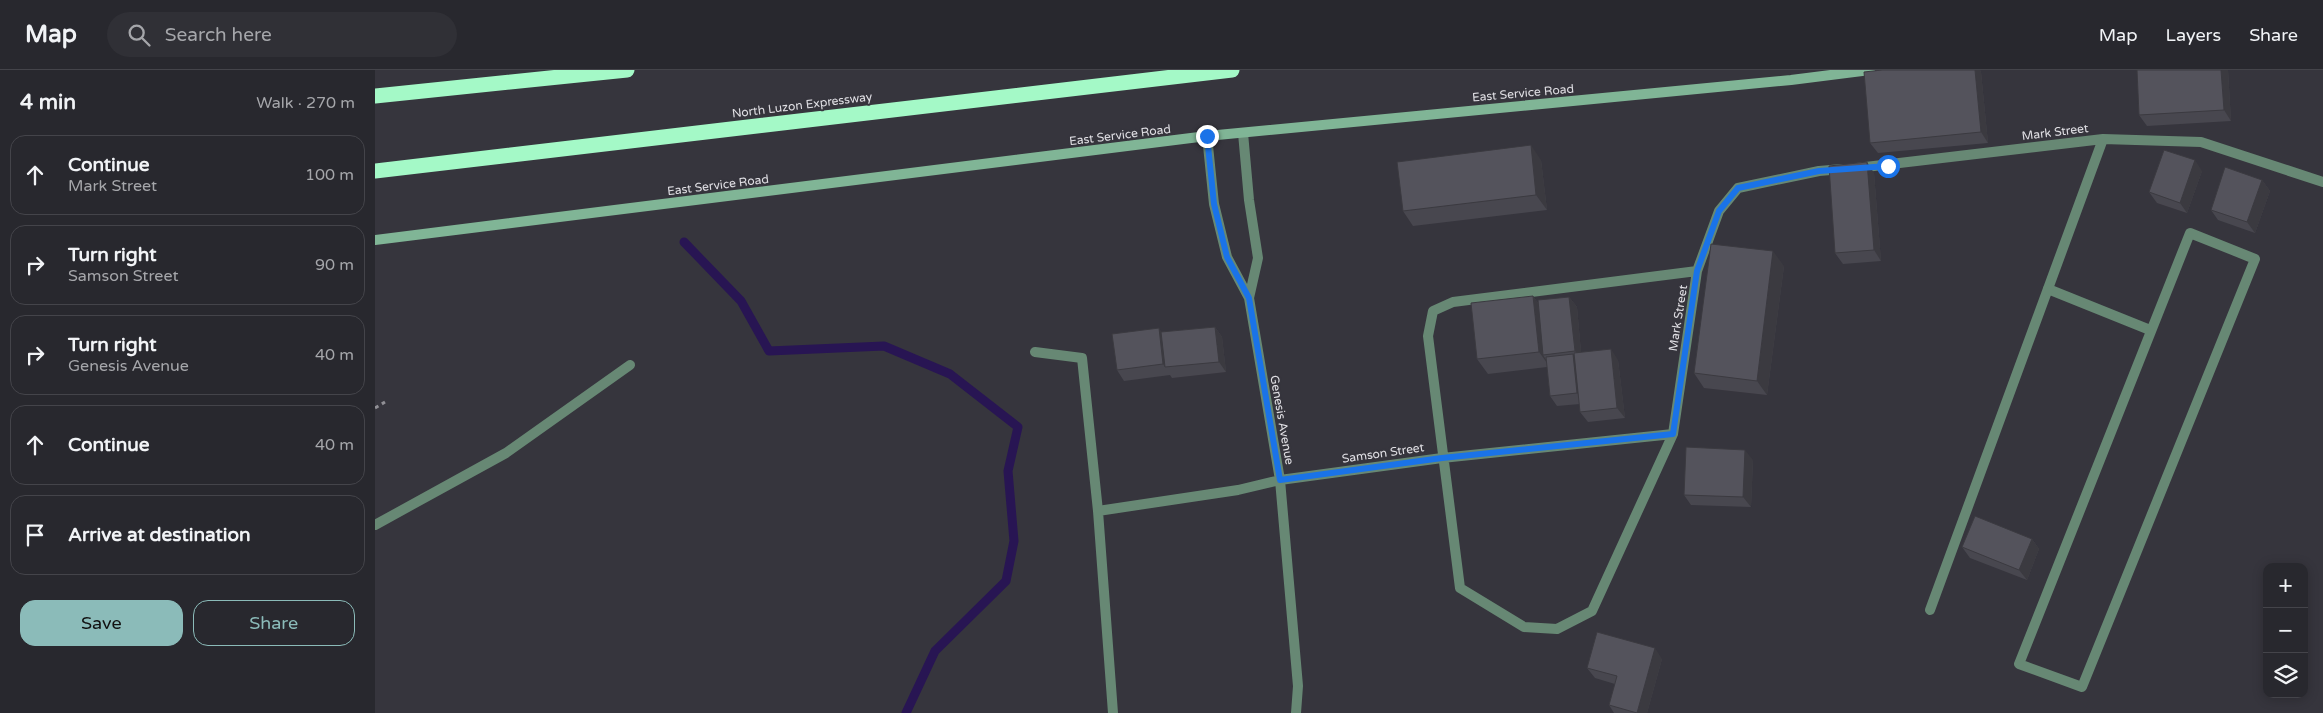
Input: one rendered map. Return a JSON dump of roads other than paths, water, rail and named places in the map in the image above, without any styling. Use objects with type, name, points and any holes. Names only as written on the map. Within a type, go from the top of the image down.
[{"type":"highway","points":[[375,96],[627,70]]},
{"type":"highway","name":"North Luzon Expressway","points":[[375,171],[1232,70]]},
{"type":"main road","name":"East Service Road","points":[[375,240],[1207,136],[1791,80],[1870,70]]},
{"type":"street","name":"Genesis Avenue","points":[[1243,133],[1249,200],[1258,258],[1249,298],[1280,480],[1298,686],[1296,713]]},
{"type":"street","points":[[1207,136],[1214,204],[1227,257],[1249,298]]},
{"type":"street","points":[[1931,610],[2048,289],[2068,228],[2103,139]]},
{"type":"street","name":"Mark Street","points":[[1442,458],[1460,588],[1524,627],[1557,628],[1592,611],[1673,434],[1697,271],[1719,211],[1738,188],[1819,171],[1888,166],[2103,139],[2201,142],[2323,182]]},
{"type":"street","points":[[2190,233],[2255,259],[2082,687],[2019,664],[2150,330],[2190,233]]},
{"type":"street","points":[[1442,458],[1428,336],[1433,311],[1453,302],[1697,271]]},
{"type":"street","points":[[2048,289],[2150,330]]},
{"type":"street","points":[[1035,352],[1081,358],[1098,511],[1113,713]]},
{"type":"street","points":[[375,525],[506,453],[630,365]]},
{"type":"street","name":"Samson Street","points":[[1098,511],[1237,490],[1280,480],[1442,458],[1673,434]]},
{"type":"waterway","points":[[684,242],[741,301],[769,351],[884,346],[950,374],[1018,427],[1008,471],[1014,541],[1006,581],[935,651],[906,713]]}]
